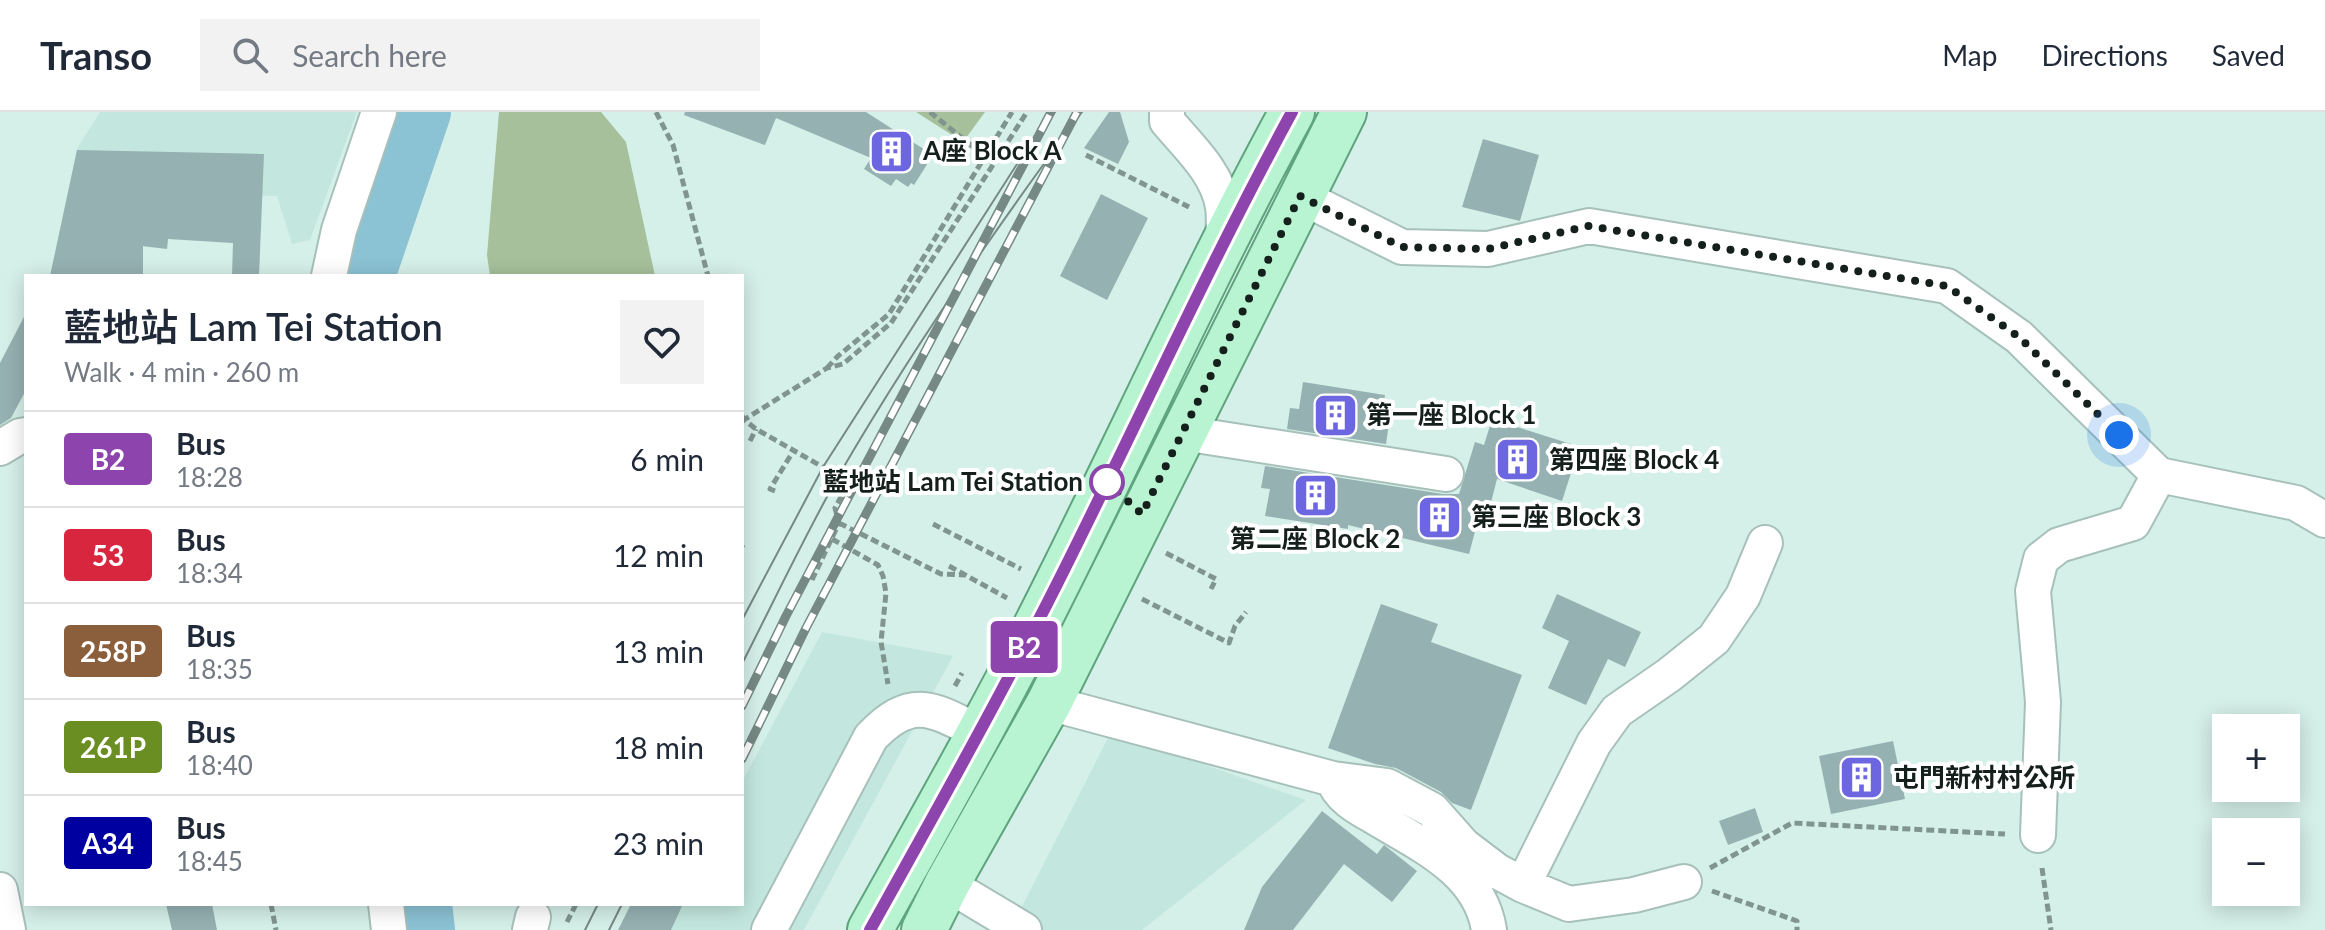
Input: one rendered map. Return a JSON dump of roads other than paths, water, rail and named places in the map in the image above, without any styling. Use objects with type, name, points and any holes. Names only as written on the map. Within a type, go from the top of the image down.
[{"type":"main road","points":[[870,930],[980,733],[1048,602],[1213,230],[1292,112]]},
{"type":"main road","points":[[924,930],[1049,703],[1344,112]]},
{"type":"street","points":[[329,274],[339,230],[379,112]]},
{"type":"street","points":[[1167,112],[1167,121],[1209,171],[1223,206],[1213,230]]},
{"type":"street","points":[[1300,196],[1402,247],[1488,249],[1589,226],[1947,286],[2019,337],[2159,475],[2296,503],[2325,520]]},
{"type":"street","points":[[1183,433],[1446,474]]},
{"type":"street","points":[[0,448],[24,436]]},
{"type":"street","points":[[2038,835],[2043,702],[2033,591],[2041,559],[2059,545],[2133,523],[2159,475]]},
{"type":"street","points":[[1523,885],[1594,743],[1617,711],[1714,639],[1743,596],[1765,543]]},
{"type":"street","points":[[1049,703],[1333,779],[1387,786],[1432,810],[1464,846],[1497,871],[1569,904],[1634,895],[1684,882]]},
{"type":"street","points":[[769,930],[871,737],[894,716],[917,708],[942,713],[980,733]]},
{"type":"street","points":[[1333,779],[1336,790],[1351,803],[1447,861],[1477,895],[1489,930]]},
{"type":"street","points":[[947,884],[1024,930]]},
{"type":"street","points":[[0,890],[8,930]]},
{"type":"street","points":[[386,906],[389,930]]},
{"type":"waterway","points":[[367,274],[422,112]]},
{"type":"waterway","points":[[423,906],[426,930]]},
{"type":"tram line","points":[[744,616],[823,467],[1026,150],[1055,112]]},
{"type":"tram line","points":[[744,660],[814,522],[867,428],[955,290],[1082,112]]},
{"type":"tram line","points":[[585,930],[597,906]]},
{"type":"tram line","points":[[609,930],[621,906]]},
{"type":"railway","points":[[744,702],[786,616],[1051,112]]},
{"type":"railway","points":[[744,755],[806,628],[1077,112]]},
{"type":"place","name":"A座 Block A","points":[[892,151]]},
{"type":"place","name":"第一座 Block 1","points":[[1335,415]]},
{"type":"place","name":"第四座 Block 4","points":[[1518,460]]},
{"type":"place","name":"藍地站 Lam Tei Station","points":[[1107,482]]},
{"type":"place","name":"第二座 Block 2","points":[[1315,496]]},
{"type":"place","name":"第三座 Block 3","points":[[1440,517]]},
{"type":"place","name":"屯門新村村公所","points":[[1862,778]]}]
